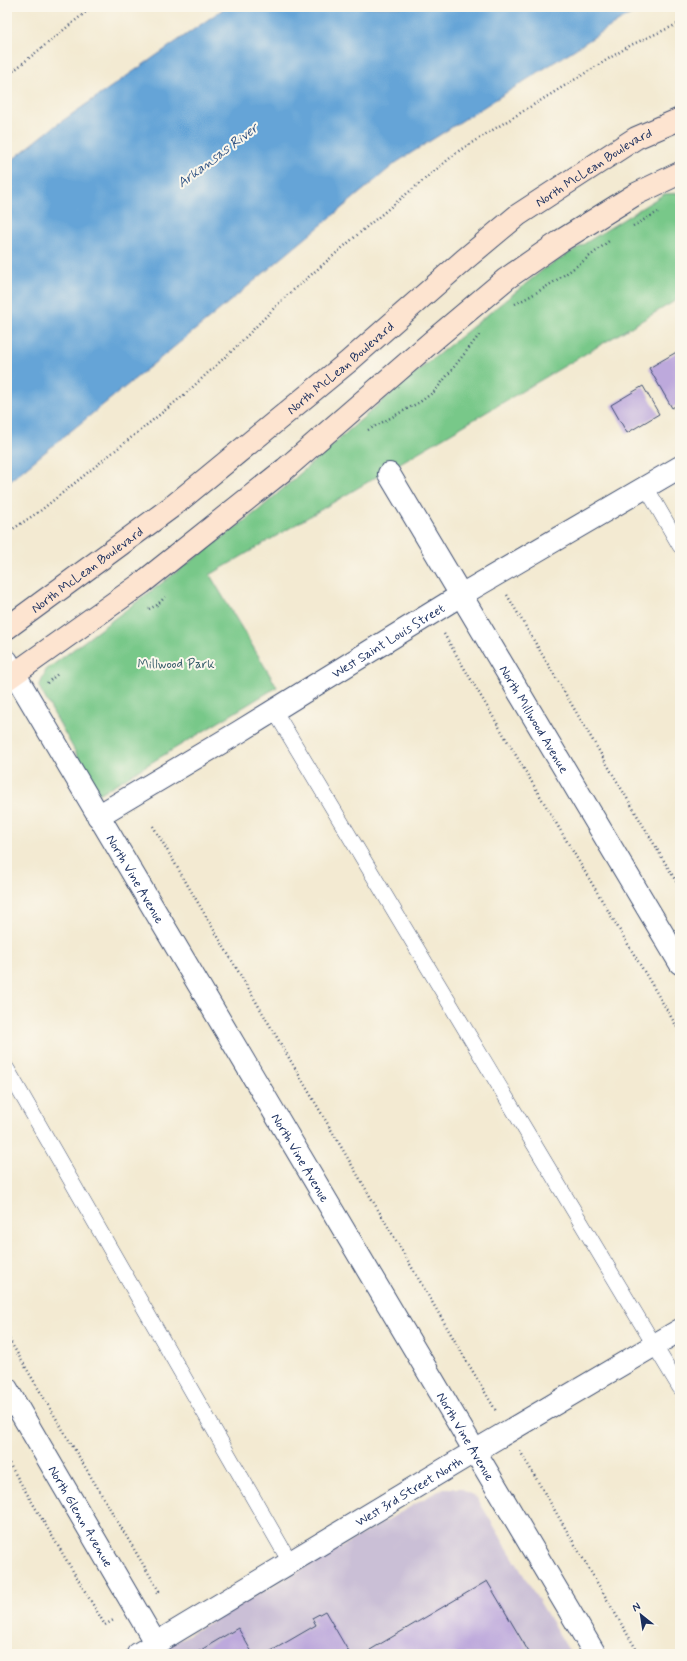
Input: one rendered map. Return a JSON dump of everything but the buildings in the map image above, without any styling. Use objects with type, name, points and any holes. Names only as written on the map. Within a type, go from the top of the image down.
[{"type":"main road","name":"North McLean Boulevard","points":[[7,628],[173,506],[348,362],[464,260],[518,215],[636,138],[680,120]]},
{"type":"main road","points":[[10,672],[142,583],[285,469],[506,279],[562,240],[636,194],[680,173]]},
{"type":"street","name":"West Saint Louis Street","points":[[98,816],[461,595],[680,467]]},
{"type":"street","name":"North Millwood Avenue","points":[[389,474],[680,963]]},
{"type":"street","name":"North Vine Avenue","points":[[10,672],[98,816],[596,1654]]},
{"type":"street","name":"West 3rd Street North","points":[[147,1649],[508,1431],[680,1330]]},
{"type":"street","name":"North Glenn Avenue","points":[[7,1389],[147,1649]]},
{"type":"lane","points":[[646,487],[680,546]]},
{"type":"lane","points":[[274,710],[680,1388]]},
{"type":"lane","points":[[7,1069],[290,1562]]},
{"type":"path","points":[[7,76],[92,7]]},
{"type":"path","points":[[7,533],[40,511],[184,395],[236,347],[282,299],[460,150],[631,45],[680,23]]},
{"type":"path","points":[[504,590],[680,888]]},
{"type":"path","points":[[443,632],[680,1032]]},
{"type":"path","points":[[153,826],[639,1654]]},
{"type":"shaded area","points":[[443,1488],[461,1488],[477,1498],[571,1654],[155,1654]]},
{"type":"green space","name":"Millwood Park","points":[[680,193],[680,298],[210,575],[277,687],[99,794],[39,687],[46,670],[259,510],[398,387],[544,269],[664,194]]},
{"type":"water","name":"Arkansas River","points":[[226,7],[647,7],[627,16],[397,162],[211,317],[7,483],[7,164],[55,126]]}]
